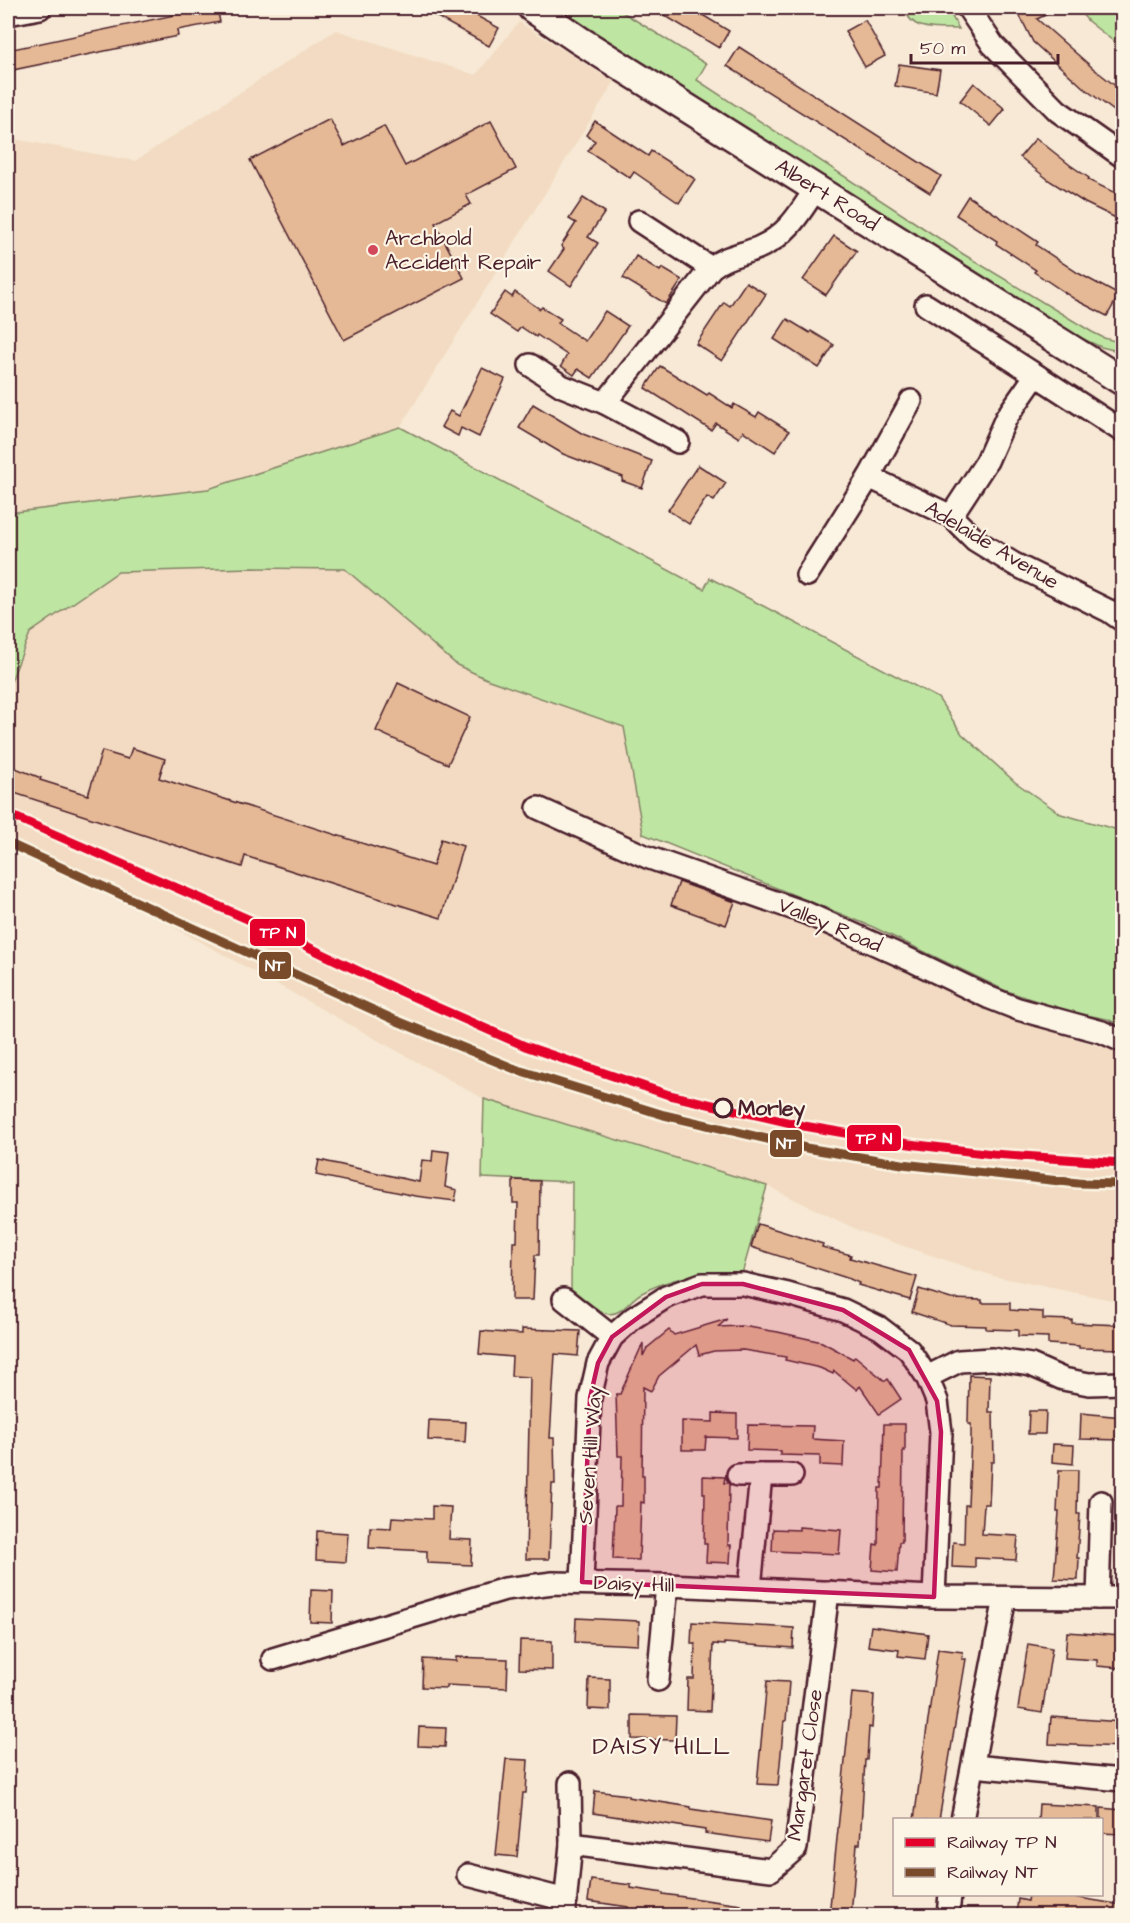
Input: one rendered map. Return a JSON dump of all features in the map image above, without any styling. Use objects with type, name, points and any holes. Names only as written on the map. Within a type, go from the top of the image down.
[{"type":"street","points":[[8,14],[40,8]]},
{"type":"street","name":"Albert Road","points":[[531,8],[1118,376]]},
{"type":"street","points":[[969,8],[993,45],[1058,111],[1122,156]]},
{"type":"street","points":[[605,403],[711,268],[733,255],[777,239],[791,226],[816,188]]},
{"type":"street","points":[[639,221],[711,268]]},
{"type":"street","points":[[926,305],[1122,430]]},
{"type":"street","points":[[530,365],[562,386],[605,403],[678,442]]},
{"type":"street","points":[[951,516],[987,461],[1006,418],[1036,375]]},
{"type":"street","points":[[807,575],[869,477],[911,401]]},
{"type":"street","name":"Adelaide Avenue","points":[[869,477],[951,516],[975,540],[1014,564],[1122,620]]},
{"type":"street","name":"Valley Road","points":[[538,808],[647,856],[806,913],[990,998],[1018,1009],[1102,1032],[1122,1041]]},
{"type":"street","name":"Seven Hill Way","points":[[582,1582],[591,1398],[598,1363],[612,1337],[633,1318],[666,1297],[702,1284],[744,1284],[843,1310],[880,1328],[909,1350],[927,1377],[937,1401],[941,1432],[934,1597]]},
{"type":"street","points":[[564,1299],[612,1337]]},
{"type":"street","points":[[927,1377],[959,1360],[992,1359],[1030,1365],[1072,1381],[1089,1384],[1122,1383]]},
{"type":"street","points":[[738,1475],[792,1475]]},
{"type":"street","points":[[750,1588],[761,1475]]},
{"type":"street","points":[[1098,1598],[1101,1502]]},
{"type":"street","name":"Daisy Hill","points":[[273,1659],[506,1589],[553,1583],[750,1588],[934,1597],[1122,1598]]},
{"type":"street","points":[[658,1680],[667,1585]]},
{"type":"street","name":"Margaret Close","points":[[571,1844],[771,1870],[796,1848],[828,1592]]},
{"type":"street","points":[[962,1818],[1005,1598]]},
{"type":"street","points":[[973,1766],[1122,1780]]},
{"type":"street","points":[[468,1875],[565,1908],[571,1844],[570,1783]]},
{"type":"street","points":[[948,1916],[950,1896]]},
{"type":"highlighted area","points":[[702,1284],[743,1284],[843,1310],[909,1350],[937,1401],[941,1432],[934,1597],[582,1582],[590,1398],[598,1363],[612,1337],[666,1297]]},
{"type":"shaded area","points":[[519,22],[614,82],[400,427],[208,489],[8,513],[8,138],[135,161],[336,30],[476,75]]},
{"type":"shaded area","points":[[251,568],[345,569],[457,665],[489,680],[624,727],[643,834],[634,861],[801,924],[944,988],[991,1013],[1122,1053],[1122,1302],[993,1276],[862,1232],[767,1186],[484,1099],[49,858],[8,840],[8,689],[30,633],[118,572]]},
{"type":"green space","points":[[557,8],[616,8],[706,64],[697,80],[963,254],[1092,332],[1122,343],[1122,352],[1101,347],[1081,338],[956,262]]},
{"type":"green space","points":[[905,8],[947,8],[959,29],[926,28],[913,22]]},
{"type":"green space","points":[[1076,8],[1122,8],[1122,48],[1089,22]]},
{"type":"green space","points":[[400,427],[704,589],[710,578],[938,698],[962,734],[1015,782],[1061,814],[1122,831],[1122,1026],[1107,1019],[1066,1011],[1004,990],[873,927],[643,834],[624,727],[489,680],[457,665],[345,569],[251,568],[118,572],[30,633],[8,689],[8,513],[208,489]]},
{"type":"green space","points":[[484,1099],[767,1186],[742,1274],[716,1273],[676,1279],[640,1294],[614,1313],[605,1313],[595,1308],[571,1289],[572,1182],[482,1178]]},
{"type":"building","points":[[183,8],[217,8],[220,22],[177,30],[178,36],[8,71],[8,50],[184,13]]},
{"type":"building","points":[[421,8],[462,8],[499,28],[489,46]]},
{"type":"building","points":[[652,8],[691,8],[729,31],[719,48]]},
{"type":"building","points":[[1016,8],[1060,8],[1037,19],[1122,91],[1122,117],[1085,89],[1033,42]]},
{"type":"building","points":[[865,20],[885,56],[865,67],[845,31]]},
{"type":"building","points":[[739,47],[941,176],[930,193],[727,66]]},
{"type":"building","points":[[899,64],[940,70],[936,93],[895,86]]},
{"type":"building","points":[[974,83],[1005,109],[991,126],[960,101]]},
{"type":"building","name":"Archbold Accident Repair","points":[[330,119],[344,146],[384,126],[405,166],[491,121],[516,169],[466,195],[471,204],[435,223],[464,278],[344,340],[250,160]]},
{"type":"building","points":[[595,121],[648,156],[651,151],[695,179],[679,203],[634,172],[630,178],[588,151],[595,141],[586,135]]},
{"type":"building","points":[[1036,138],[1089,178],[1088,180],[1122,196],[1122,221],[1085,203],[1050,181],[1020,157]]},
{"type":"building","points":[[968,196],[1038,242],[1036,245],[1078,273],[1119,295],[1107,316],[1076,300],[1034,272],[1036,270],[996,244],[997,241],[956,215]]},
{"type":"building","points":[[583,198],[605,212],[588,237],[598,243],[571,286],[549,271],[564,249],[561,246],[576,223],[569,219]]},
{"type":"building","points":[[834,236],[857,251],[826,295],[803,280]]},
{"type":"building","points":[[636,256],[660,271],[662,268],[682,280],[666,304],[623,278]]},
{"type":"building","points":[[746,282],[766,294],[722,361],[696,344],[724,302],[730,306]]},
{"type":"building","points":[[505,292],[512,297],[515,292],[540,309],[542,307],[561,319],[558,323],[585,341],[605,311],[628,326],[592,378],[578,369],[574,375],[561,366],[567,355],[537,335],[536,337],[521,327],[517,332],[490,314]]},
{"type":"building","points":[[787,319],[834,345],[819,368],[774,339]]},
{"type":"building","points":[[660,366],[732,408],[734,404],[756,417],[759,412],[789,431],[775,452],[743,431],[739,438],[716,423],[711,430],[645,388]]},
{"type":"building","points":[[482,368],[505,379],[479,437],[461,428],[458,436],[441,427],[450,411],[459,416]]},
{"type":"building","points":[[533,404],[583,434],[652,461],[642,488],[622,481],[623,477],[563,454],[519,428]]},
{"type":"building","points":[[698,465],[726,483],[714,501],[707,497],[689,524],[668,510]]},
{"type":"building","points":[[398,683],[470,717],[448,764],[376,731]]},
{"type":"building","points":[[132,748],[165,759],[159,778],[433,866],[441,839],[463,846],[441,918],[245,856],[242,867],[8,791],[8,765],[41,778],[40,780],[88,795],[102,751],[128,759]]},
{"type":"building","points":[[679,882],[735,902],[726,925],[671,905]]},
{"type":"building","points":[[433,1150],[449,1152],[445,1187],[457,1190],[455,1201],[415,1196],[316,1175],[319,1160],[419,1182],[422,1160],[432,1161]]},
{"type":"building","points":[[513,1180],[540,1181],[539,1255],[535,1255],[533,1300],[512,1300],[513,1242],[517,1242],[518,1203],[513,1203]]},
{"type":"building","points":[[758,1224],[823,1244],[822,1247],[851,1255],[850,1258],[917,1277],[910,1300],[858,1285],[859,1283],[850,1279],[751,1247]]},
{"type":"building","points":[[919,1289],[951,1299],[982,1300],[982,1303],[1010,1303],[1010,1310],[1043,1312],[1043,1319],[1122,1325],[1122,1349],[1079,1348],[1079,1346],[1048,1344],[1048,1337],[1018,1336],[1018,1330],[951,1325],[912,1312]]},
{"type":"building","points":[[727,1319],[718,1327],[742,1326],[778,1332],[822,1342],[853,1359],[855,1356],[885,1381],[888,1379],[901,1399],[879,1414],[860,1386],[857,1390],[834,1371],[833,1374],[820,1368],[785,1360],[786,1357],[743,1350],[714,1351],[699,1355],[696,1345],[659,1376],[651,1391],[643,1387],[644,1503],[641,1502],[639,1560],[613,1559],[615,1506],[621,1506],[622,1456],[618,1456],[616,1394],[620,1394],[643,1343],[643,1356],[647,1348],[669,1330],[674,1335]]},
{"type":"building","points":[[522,1329],[580,1331],[578,1356],[555,1354],[550,1438],[554,1438],[555,1484],[552,1484],[549,1559],[526,1559],[530,1377],[511,1376],[512,1357],[479,1354],[481,1331],[522,1334]]},
{"type":"building","points":[[969,1375],[990,1376],[989,1412],[993,1412],[994,1462],[991,1462],[989,1504],[984,1504],[982,1534],[1018,1536],[1016,1560],[975,1558],[975,1568],[952,1567],[953,1542],[964,1543],[965,1505],[968,1505],[971,1437],[971,1424],[968,1424]]},
{"type":"building","points":[[1029,1411],[1046,1411],[1045,1434],[1028,1434]]},
{"type":"building","points":[[713,1413],[737,1414],[737,1438],[706,1437],[705,1450],[682,1450],[682,1421],[713,1422]]},
{"type":"building","points":[[1081,1413],[1122,1417],[1122,1440],[1080,1439]]},
{"type":"building","points":[[429,1420],[466,1422],[465,1442],[428,1440]]},
{"type":"building","points":[[884,1424],[905,1424],[902,1542],[899,1542],[897,1572],[872,1570],[874,1544],[878,1545],[879,1488],[882,1488]]},
{"type":"building","points":[[748,1425],[813,1426],[812,1439],[844,1441],[843,1466],[820,1465],[820,1456],[780,1455],[780,1451],[747,1450]]},
{"type":"building","points":[[1053,1444],[1074,1445],[1073,1464],[1052,1462]]},
{"type":"building","points":[[1059,1470],[1078,1470],[1077,1514],[1080,1514],[1078,1580],[1054,1579],[1059,1512],[1057,1512]]},
{"type":"building","points":[[703,1476],[725,1477],[724,1483],[729,1483],[730,1563],[706,1562]]},
{"type":"building","points":[[432,1506],[451,1507],[449,1539],[472,1540],[471,1565],[427,1563],[427,1551],[369,1548],[370,1527],[391,1528],[392,1517],[432,1519]]},
{"type":"building","points":[[799,1527],[841,1530],[839,1554],[772,1551],[773,1529],[799,1530]]},
{"type":"building","points":[[317,1531],[348,1533],[346,1562],[316,1560]]},
{"type":"building","points":[[311,1590],[333,1591],[332,1623],[310,1622]]},
{"type":"building","points":[[576,1618],[639,1621],[638,1645],[575,1642]]},
{"type":"building","points":[[692,1622],[794,1628],[793,1648],[713,1644],[710,1711],[687,1710],[688,1679],[694,1679],[695,1644],[691,1644]]},
{"type":"building","points":[[871,1626],[928,1634],[925,1659],[898,1656],[899,1650],[868,1646]]},
{"type":"building","points":[[1067,1632],[1121,1636],[1120,1668],[1097,1666],[1097,1660],[1065,1658]]},
{"type":"building","points":[[520,1640],[552,1641],[552,1670],[519,1669]]},
{"type":"building","points":[[1028,1644],[1052,1648],[1042,1713],[1018,1709]]},
{"type":"building","points":[[938,1649],[963,1652],[962,1659],[966,1659],[939,1818],[914,1818]]},
{"type":"building","points":[[456,1657],[508,1659],[507,1688],[446,1685],[446,1688],[422,1687],[423,1659],[456,1661]]},
{"type":"building","points":[[589,1678],[610,1679],[610,1710],[588,1709]]},
{"type":"building","points":[[767,1681],[789,1682],[778,1785],[757,1784]]},
{"type":"building","points":[[852,1693],[874,1695],[872,1728],[869,1727],[867,1760],[865,1760],[860,1844],[857,1844],[851,1916],[829,1916]]},
{"type":"building","points":[[632,1715],[676,1716],[675,1740],[632,1739]]},
{"type":"building","points":[[1051,1717],[1122,1722],[1122,1747],[1049,1744]]},
{"type":"building","points":[[419,1727],[446,1728],[445,1747],[418,1746]]},
{"type":"building","points":[[506,1759],[528,1760],[517,1857],[496,1855]]},
{"type":"building","points":[[595,1791],[771,1821],[768,1842],[593,1813]]},
{"type":"building","points":[[1039,1804],[1099,1807],[1099,1818],[1038,1818]]},
{"type":"building","points":[[1101,1808],[1122,1810],[1122,1834],[1103,1833],[1103,1818],[1101,1818]]},
{"type":"building","points":[[591,1880],[631,1885],[631,1888],[663,1894],[741,1905],[741,1916],[660,1916],[628,1910],[628,1907],[588,1901]]},
{"type":"building","points":[[1029,1896],[1073,1896],[1122,1905],[1122,1916],[1016,1916],[1018,1899],[1028,1901]]},
{"type":"transit line","points":[[8,814],[275,931],[398,990],[525,1046],[669,1095],[804,1126],[909,1144],[993,1154],[1122,1163]]},
{"type":"rail line","name":"NT","points":[[8,843],[395,1020],[515,1069],[664,1115],[806,1148],[902,1164],[1078,1183],[1122,1184]]},
{"type":"place","name":"Archbold Accident Repair","points":[[373,250]]},
{"type":"place","name":"Morley","points":[[723,1108]]},
{"type":"district","name":"DAISY HILL","points":[[662,1747]]}]
